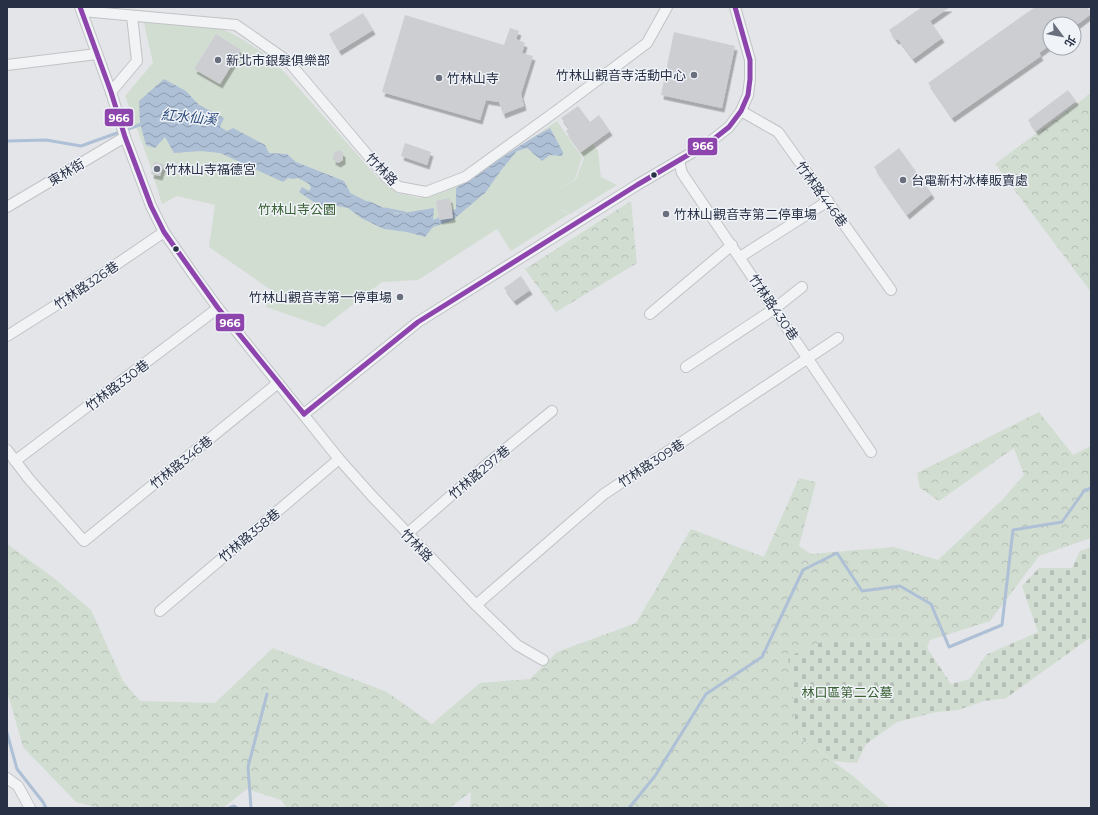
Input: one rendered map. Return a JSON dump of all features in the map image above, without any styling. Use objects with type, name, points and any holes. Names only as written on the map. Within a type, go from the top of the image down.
[{"type":"street","name":"竹林路","points":[[544,660],[517,645],[476,606],[407,534],[339,459],[218,308],[164,232],[151,206],[125,137],[81,9],[132,16],[236,25],[289,62],[387,178],[399,188],[426,192],[465,177],[647,43],[667,7]]},
{"type":"street","points":[[304,414],[418,322],[637,185],[710,142],[729,128],[741,111],[748,95],[750,79],[750,60],[735,7]]},
{"type":"street","points":[[110,92],[137,61],[132,16]]},
{"type":"street","points":[[7,65],[97,54]]},
{"type":"street","name":"竹林路446巷","points":[[741,111],[778,132],[891,290]]},
{"type":"street","name":"東林街","points":[[7,206],[125,137]]},
{"type":"street","name":"竹林路430巷","points":[[679,161],[682,173],[871,452]]},
{"type":"street","points":[[740,257],[828,201]]},
{"type":"street","name":"竹林路326巷","points":[[7,336],[61,302],[164,232]]},
{"type":"street","points":[[650,314],[732,246]]},
{"type":"street","points":[[686,367],[774,309],[802,287]]},
{"type":"street","name":"竹林路330巷","points":[[15,461],[218,308]]},
{"type":"street","name":"竹林路309巷","points":[[476,606],[604,494],[838,338]]},
{"type":"street","name":"竹林路346巷","points":[[15,461],[28,479],[84,541],[278,383]]},
{"type":"street","name":"竹林路297巷","points":[[407,534],[486,465],[552,411]]},
{"type":"street","points":[[7,450],[15,461]]},
{"type":"street","name":"竹林路358巷","points":[[160,611],[339,459]]},
{"type":"street","points":[[7,778],[18,786],[30,808]]},
{"type":"green space","name":"竹林山寺公園","points":[[143,19],[215,25],[242,39],[269,57],[288,76],[378,178],[397,193],[419,198],[445,191],[477,175],[557,121],[582,157],[575,179],[545,197],[576,179],[584,158],[580,153],[592,144],[598,151],[601,177],[617,185],[570,214],[561,210],[569,214],[511,251],[497,229],[418,280],[382,282],[324,327],[266,307],[271,290],[209,247],[215,205],[177,196],[162,204],[149,162],[125,96],[153,63]]},
{"type":"green space","points":[[1091,93],[1091,292],[995,164]]},
{"type":"green space","points":[[631,201],[637,263],[556,312],[525,269]]},
{"type":"green space","points":[[1039,412],[1073,455],[1091,446],[1091,538],[1039,556],[990,621],[930,640],[828,639],[797,735],[853,776],[890,808],[470,808],[471,792],[449,808],[287,808],[281,800],[247,789],[223,808],[99,808],[76,802],[23,747],[7,691],[7,544],[54,578],[91,610],[123,681],[140,701],[215,703],[273,648],[387,692],[432,724],[480,683],[530,679],[557,652],[636,623],[691,529],[764,557],[799,478],[816,482],[799,546],[811,554],[894,547],[938,560],[1002,500],[1024,475],[1014,448],[939,501],[920,488],[917,473]]},
{"type":"green space","name":"林口區第二公墓","points":[[1091,547],[1091,637],[1006,698],[984,701],[958,710],[936,712],[897,722],[866,744],[857,763],[833,761],[797,735],[788,657],[828,639],[930,640],[927,648],[951,684],[970,679],[986,655],[1038,632],[1022,586],[1039,568],[1072,568],[1080,551]]},
{"type":"water","points":[[164,79],[186,91],[199,105],[224,118],[220,127],[227,131],[233,128],[265,145],[269,153],[287,154],[296,162],[344,181],[353,198],[371,202],[397,214],[434,208],[433,220],[456,209],[456,188],[550,128],[563,152],[562,156],[550,155],[542,161],[527,148],[517,151],[485,193],[453,220],[433,227],[425,237],[407,232],[384,229],[361,218],[348,208],[332,205],[327,211],[299,192],[302,187],[309,191],[311,188],[309,184],[298,178],[288,178],[283,182],[220,153],[201,151],[174,153],[165,137],[155,148],[146,145],[140,123],[139,101]]},
{"type":"building","points":[[922,7],[950,7],[930,21],[942,38],[913,59],[889,30]]},
{"type":"building","points":[[1035,7],[1087,7],[1091,12],[1091,14],[1082,21],[1082,16],[1042,16],[1042,51],[1039,53],[1041,56],[952,118],[928,83]]},
{"type":"building","points":[[363,13],[373,30],[339,51],[329,34]]},
{"type":"building","name":"竹林山寺","points":[[405,15],[504,45],[510,28],[519,31],[516,39],[525,43],[522,53],[533,56],[521,94],[524,106],[503,114],[499,102],[486,100],[480,120],[382,92]]},
{"type":"building","points":[[674,32],[735,46],[722,108],[661,95]]},
{"type":"building","name":"新北市銀髮俱樂部","points":[[216,34],[241,50],[220,84],[194,69]]},
{"type":"building","points":[[1068,90],[1076,101],[1036,131],[1028,120]]},
{"type":"building","points":[[578,106],[590,122],[599,115],[610,131],[581,152],[566,131],[569,128],[561,118]]},
{"type":"building","points":[[405,143],[431,152],[427,165],[401,156]]},
{"type":"building","name":"台電新村冰棒販賣處","points":[[899,148],[932,194],[907,215],[874,167]]},
{"type":"building","points":[[339,150],[343,153],[343,160],[338,163],[333,160],[334,153]]},
{"type":"building","name":"竹林山寺福德宮","points":[[154,162],[164,164],[160,176],[151,174]]},
{"type":"building","points":[[450,198],[453,218],[439,220],[436,201]]},
{"type":"building","points":[[521,276],[530,290],[514,301],[504,288]]},
{"type":"waterway","name":"紅水仙溪","points":[[7,141],[46,140],[81,146],[142,124]]},
{"type":"waterway","name":"紅水仙溪","points":[[349,194],[363,201]]},
{"type":"waterway","name":"紅水仙溪","points":[[385,209],[405,213]]},
{"type":"waterway","points":[[629,808],[655,776],[706,694],[762,657],[803,570],[837,553],[862,591],[900,586],[931,604],[949,647],[1002,625],[1013,530],[1062,522],[1084,491],[1091,488]]},
{"type":"waterway","points":[[251,808],[248,767],[267,694]]},
{"type":"waterway","name":"紅水仙溪","points":[[7,733],[17,769],[46,808]]},
{"type":"waterway","points":[[229,808],[234,806],[237,808]]},
{"type":"transit line","name":"966","points":[[80,7],[111,92],[125,137],[151,206],[164,232],[218,308],[304,414]]},
{"type":"transit line","name":"966","points":[[304,414],[418,322],[637,185],[710,142],[729,127],[741,111],[748,95],[750,79],[750,60],[735,7]]},
{"type":"place","name":"新北市銀髮俱樂部","points":[[218,60]]},
{"type":"place","name":"竹林山觀音寺活動中心","points":[[694,75]]},
{"type":"place","name":"竹林山寺","points":[[439,78]]},
{"type":"place","name":"竹林山寺福德宮","points":[[157,169]]},
{"type":"place","name":"台電新村冰棒販賣處","points":[[903,180]]},
{"type":"place","name":"竹林山觀音寺第二停車場","points":[[666,214]]},
{"type":"place","name":"竹林山觀音寺第一停車場","points":[[400,297]]}]
